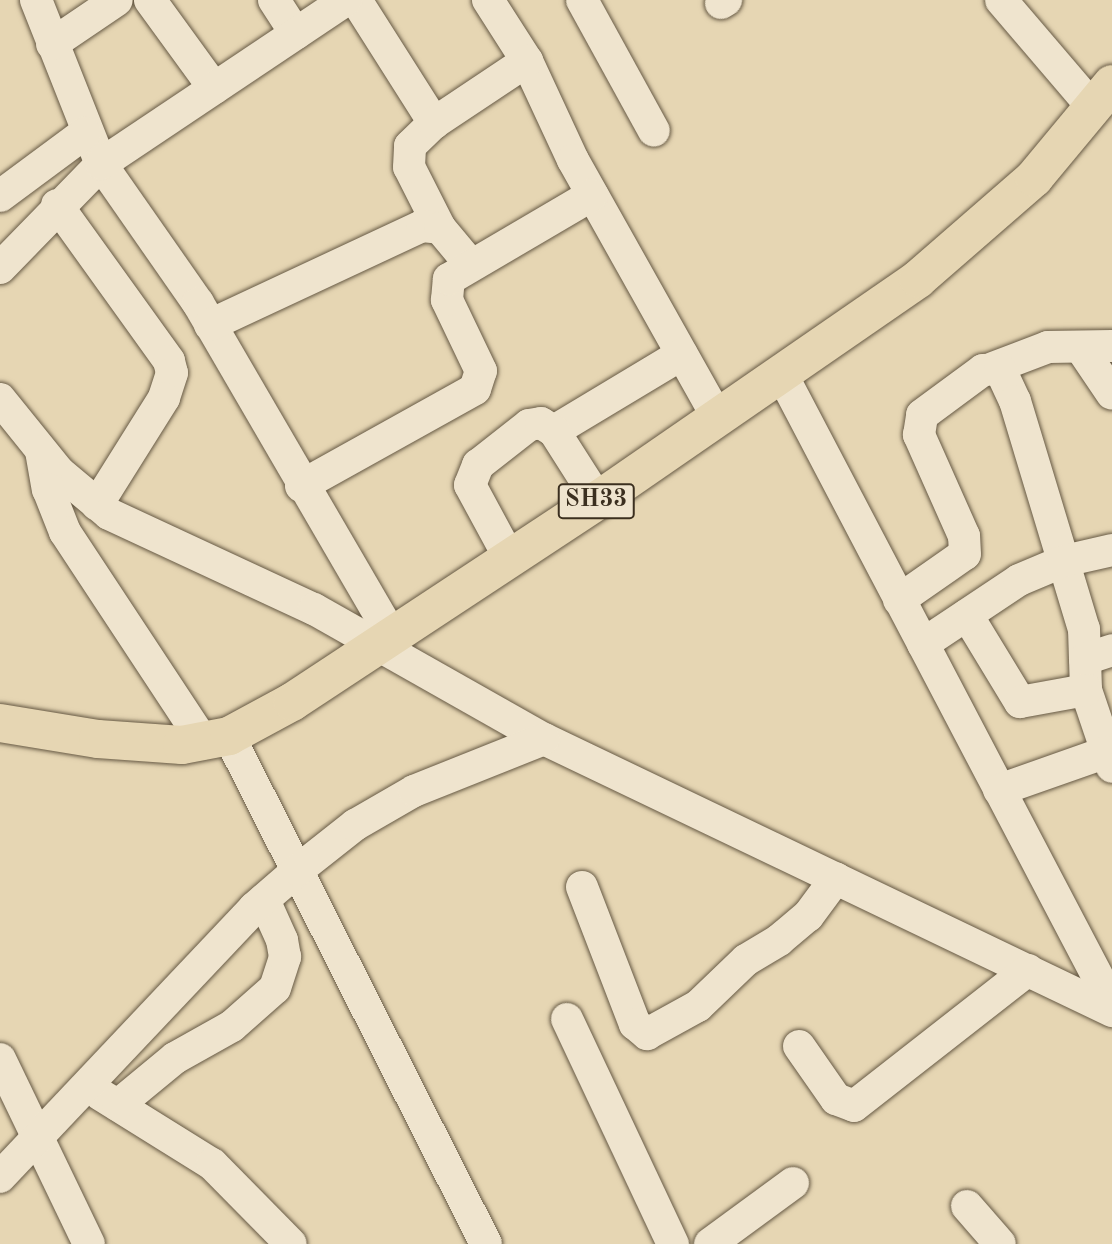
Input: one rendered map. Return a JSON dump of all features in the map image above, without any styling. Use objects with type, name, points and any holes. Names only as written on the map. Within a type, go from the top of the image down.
[{"type":"main road","name":"SH33","points":[[216,739],[387,642],[598,500],[961,245],[1034,178],[1103,97]]},
{"type":"main road","points":[[0,723],[98,739],[216,739]]},
{"type":"street","points":[[36,0],[85,133],[101,164],[210,325],[387,642]]},
{"type":"street","points":[[52,44],[117,0]]},
{"type":"street","points":[[150,0],[214,88]]},
{"type":"street","points":[[274,0],[296,34]]},
{"type":"street","points":[[0,268],[57,205],[101,164],[346,0]]},
{"type":"street","points":[[356,0],[434,123]]},
{"type":"street","points":[[488,0],[527,61],[592,195],[717,416]]},
{"type":"street","points":[[582,0],[654,131]]},
{"type":"street","points":[[1001,0],[1103,97]]},
{"type":"street","points":[[470,264],[440,228],[407,158],[410,146],[434,123],[527,61]]},
{"type":"street","points":[[2,191],[85,133]]},
{"type":"street","points":[[300,486],[475,389],[480,381],[478,362],[454,319],[445,289],[449,279],[470,264],[592,195]]},
{"type":"street","points":[[57,205],[169,361],[172,373],[164,398],[97,505]]},
{"type":"street","points":[[210,325],[422,226],[440,228]]},
{"type":"street","points":[[899,600],[959,561],[966,545],[919,435],[919,423],[927,409],[983,370],[1048,346],[1097,347],[1112,394]]},
{"type":"street","points":[[554,431],[682,354]]},
{"type":"street","points":[[993,368],[1005,374],[1009,382],[1084,629],[1099,655],[1086,690],[1109,759],[999,790]]},
{"type":"street","points":[[780,373],[1112,1004]]},
{"type":"street","points":[[0,399],[41,449],[97,505],[387,642],[544,739],[1112,1011]]},
{"type":"street","points":[[510,559],[473,496],[472,475],[493,451],[529,425],[541,423],[554,431],[598,500]]},
{"type":"street","points":[[41,449],[48,489],[65,532],[216,739],[298,870],[486,1244]]},
{"type":"street","points":[[923,644],[1018,580],[1064,561],[1112,550]]},
{"type":"street","points":[[967,615],[1020,702],[1086,690]]},
{"type":"street","points":[[0,1177],[89,1087],[264,900],[298,870],[355,825],[414,791],[544,739]]},
{"type":"street","points":[[582,887],[635,1024],[647,1034],[698,1006],[746,960],[779,940],[808,916],[836,878]]},
{"type":"street","points":[[118,1105],[175,1058],[232,1026],[275,988],[285,957],[282,940],[264,900]]},
{"type":"street","points":[[799,1046],[836,1099],[853,1106],[1028,970]]},
{"type":"street","points":[[567,1019],[673,1244]]},
{"type":"street","points":[[0,1059],[40,1136],[89,1244]]},
{"type":"street","points":[[89,1087],[212,1164],[291,1244]]},
{"type":"street","points":[[710,1244],[793,1183]]},
{"type":"street","points":[[967,1206],[1000,1244]]}]
